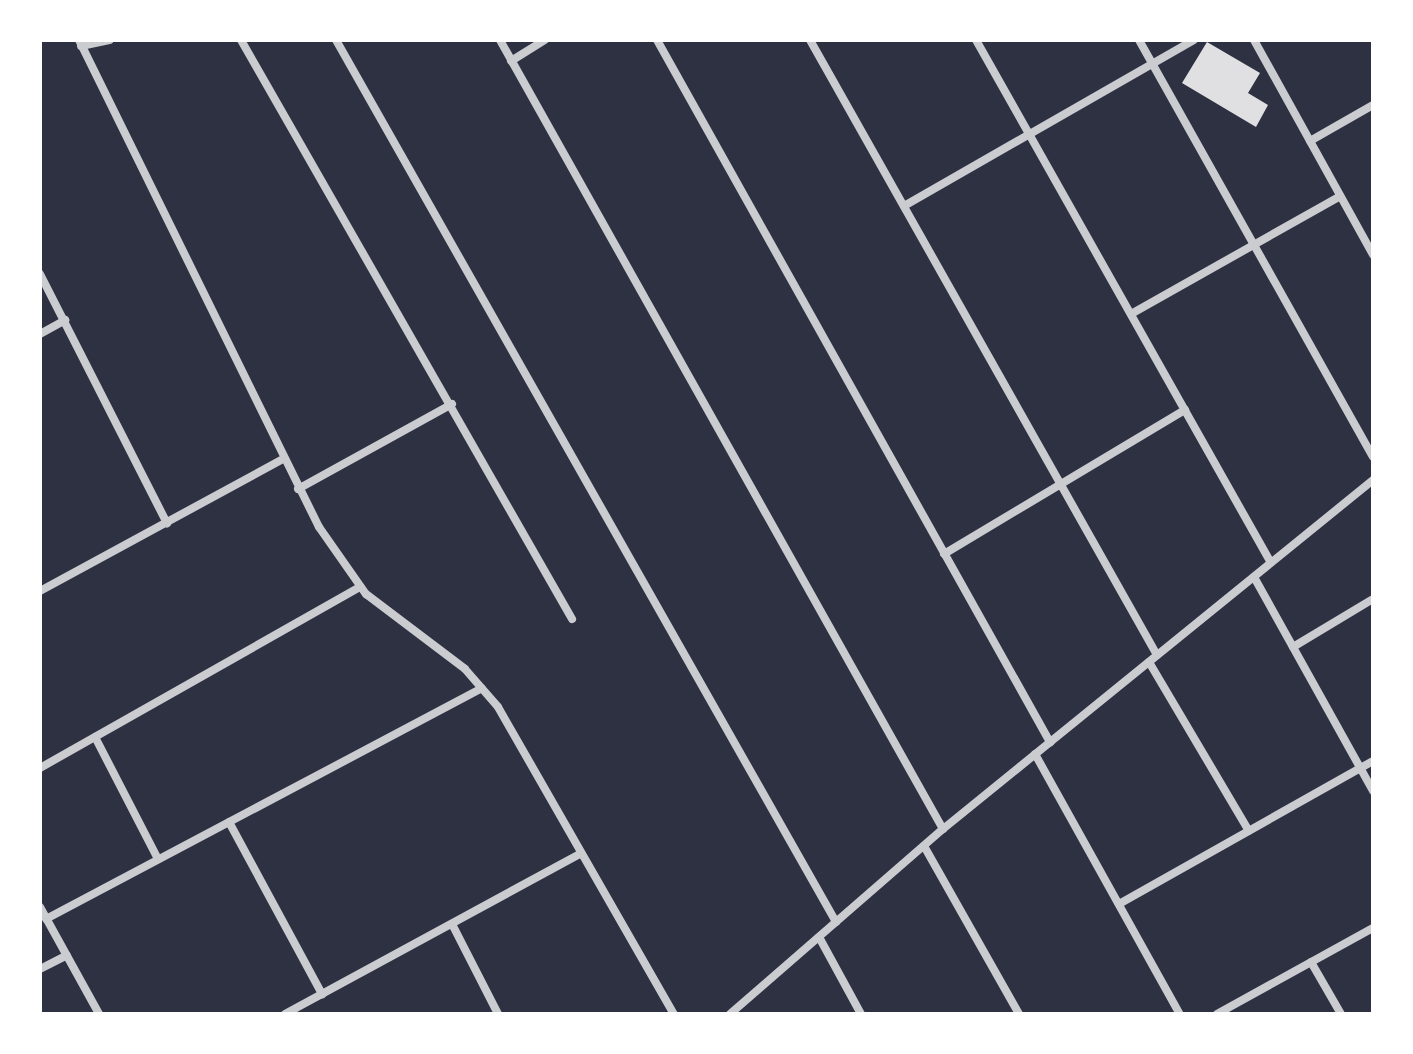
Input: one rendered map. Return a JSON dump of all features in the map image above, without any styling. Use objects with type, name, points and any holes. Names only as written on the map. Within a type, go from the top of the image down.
[{"type":"street","points":[[109,40],[80,43],[298,489],[360,587],[482,688],[524,746],[581,853],[674,1014]]},
{"type":"street","points":[[241,40],[452,404],[572,619]]},
{"type":"street","points":[[336,40],[836,922]]},
{"type":"street","points":[[500,40],[943,829]]},
{"type":"street","points":[[511,61],[545,40]]},
{"type":"street","points":[[657,40],[1050,742]]},
{"type":"street","points":[[810,40],[1061,484],[1249,831]]},
{"type":"street","points":[[976,40],[1271,563]]},
{"type":"street","points":[[1139,40],[1373,457]]},
{"type":"street","points":[[904,206],[1194,40]]},
{"type":"street","points":[[1254,40],[1373,255]]},
{"type":"street","points":[[1310,141],[1373,105]]},
{"type":"street","points":[[1131,314],[1340,196]]},
{"type":"street","points":[[40,274],[167,523]]},
{"type":"street","points":[[40,334],[65,320]]},
{"type":"street","points":[[298,489],[452,404]]},
{"type":"street","points":[[944,554],[1185,410]]},
{"type":"street","points":[[41,590],[283,459]]},
{"type":"street","points":[[730,1014],[943,829],[1373,480]]},
{"type":"street","points":[[1254,577],[1373,791]]},
{"type":"street","points":[[40,768],[360,587]]},
{"type":"street","points":[[1293,647],[1373,599]]},
{"type":"street","points":[[46,919],[482,688]]},
{"type":"street","points":[[95,737],[158,859]]},
{"type":"street","points":[[1035,754],[1180,1014]]},
{"type":"street","points":[[1119,904],[1373,761]]},
{"type":"street","points":[[229,822],[322,994]]},
{"type":"street","points":[[924,846],[1019,1014]]},
{"type":"street","points":[[285,1014],[581,853]]},
{"type":"street","points":[[40,907],[99,1014]]},
{"type":"street","points":[[452,924],[498,1014]]},
{"type":"street","points":[[1217,1014],[1373,928]]},
{"type":"street","points":[[819,937],[861,1014]]},
{"type":"street","points":[[40,969],[67,955]]},
{"type":"street","points":[[1311,962],[1341,1014]]},
{"type":"building","points":[[1207,42],[1260,73],[1248,93],[1268,105],[1256,127],[1182,83]]}]
